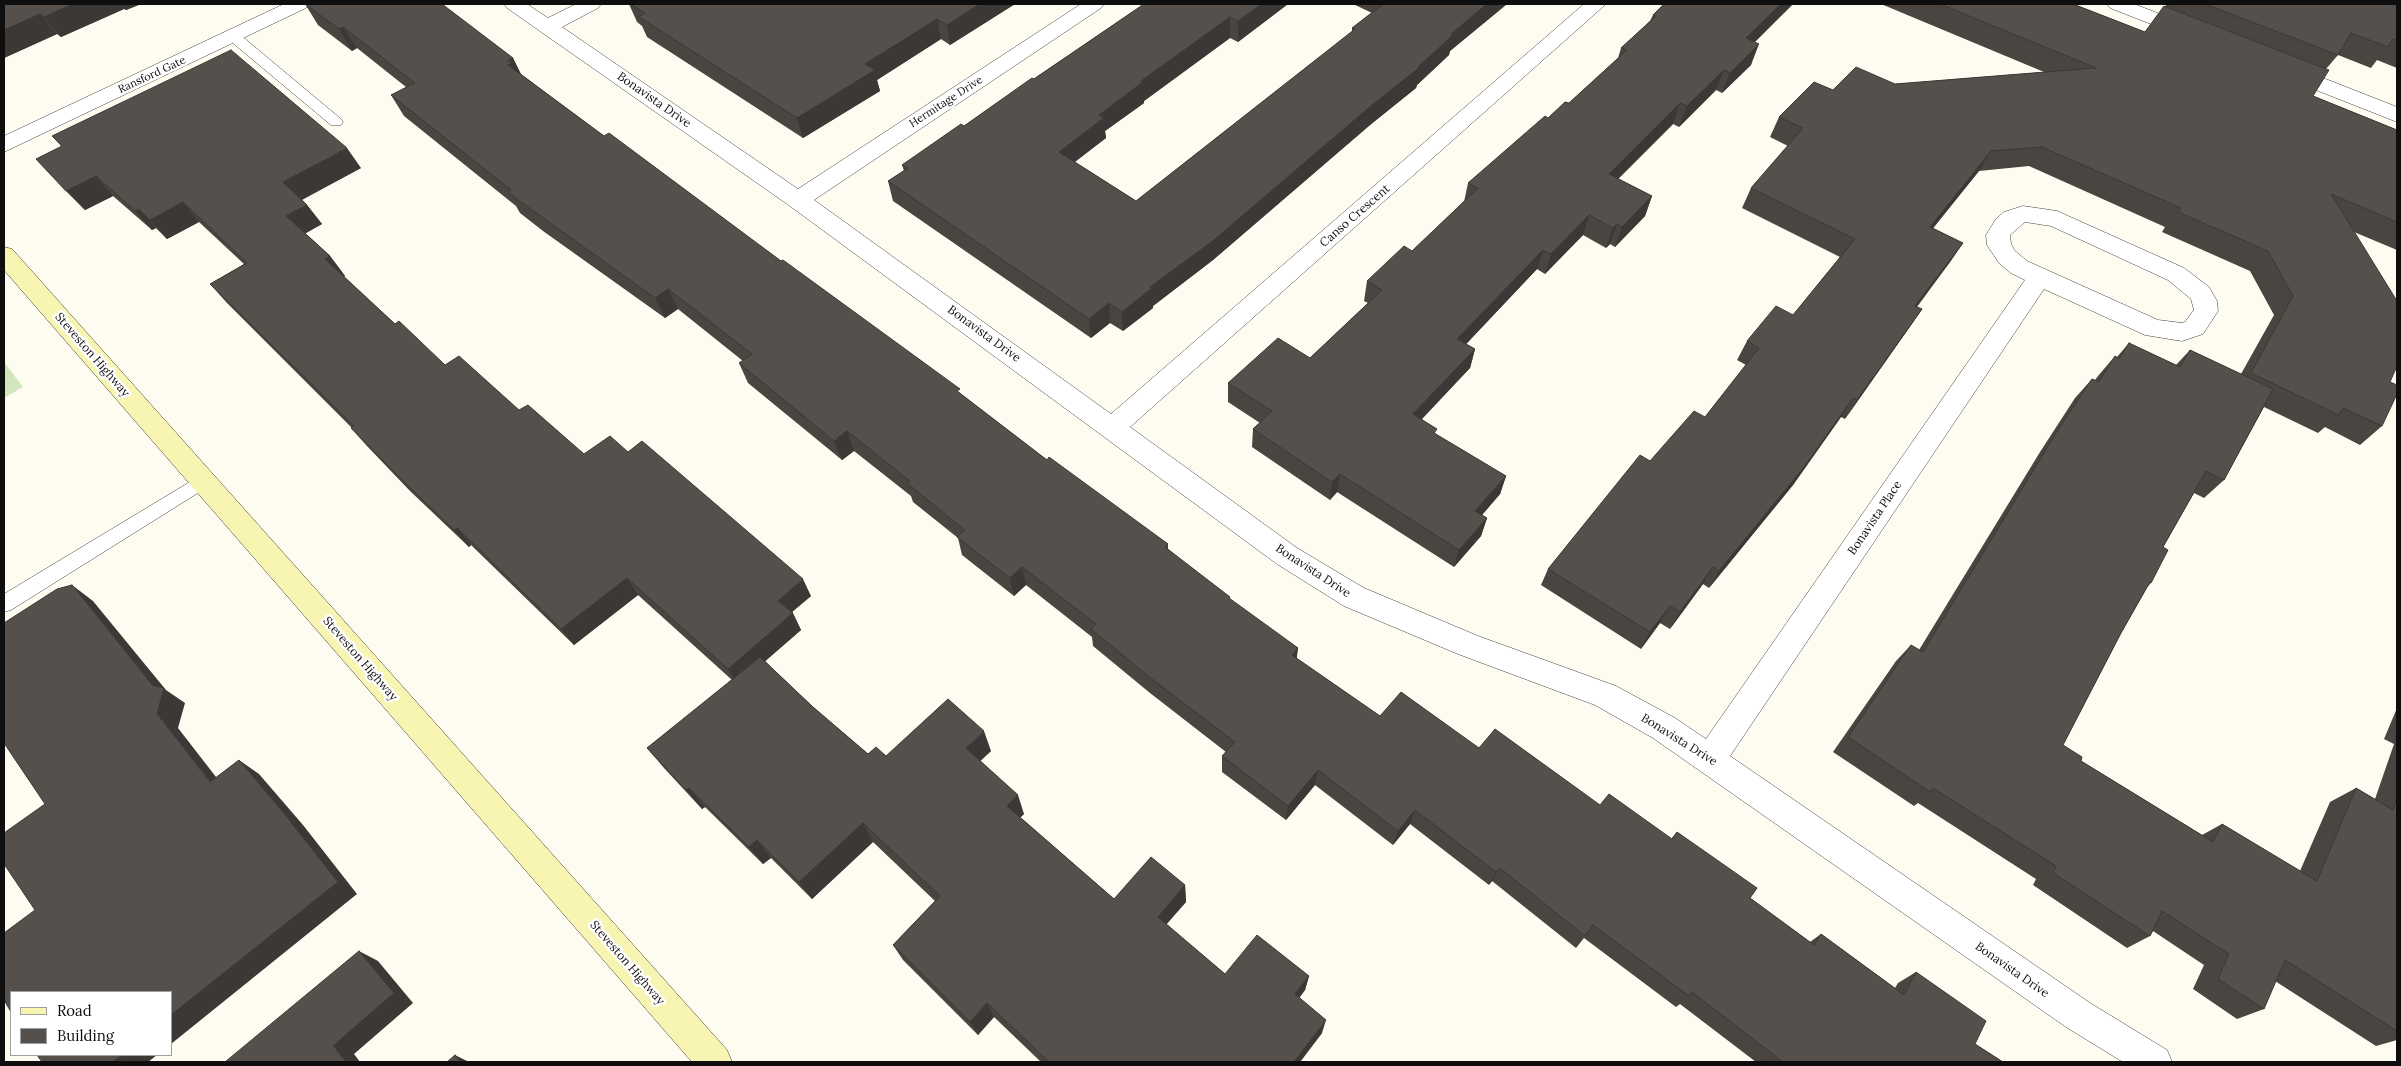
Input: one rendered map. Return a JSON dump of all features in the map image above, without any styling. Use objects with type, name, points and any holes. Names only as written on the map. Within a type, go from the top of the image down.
[{"type":"main road","name":"Steveston Highway","points":[[4,255],[715,1062]]},
{"type":"street","name":"Ransford Gate","points":[[4,145],[299,4]]},
{"type":"street","name":"Bonavista Drive","points":[[514,4],[798,200],[1113,427],[1287,556],[1354,597],[1468,645],[1605,695],[1664,728],[2078,1015],[2155,1062]]},
{"type":"street","points":[[547,27],[591,4]]},
{"type":"street","name":"Hermitage Drive","points":[[798,200],[1094,4]]},
{"type":"street","name":"Canso Crescent","points":[[1113,427],[1596,4]]},
{"type":"street","points":[[2117,4],[2207,40]]},
{"type":"street","points":[[2271,65],[2397,115]]},
{"type":"street","points":[[2031,215],[2057,219],[2176,274],[2200,292],[2205,301],[2206,311],[2194,328],[2182,332],[2154,329],[2140,325],[2040,277],[2020,267],[2007,257],[1999,245],[1998,235],[2004,225],[2012,218],[2031,215]]},
{"type":"street","name":"Bonavista Place","points":[[1710,759],[2040,277]]},
{"type":"lane","points":[[233,36],[336,122]]},
{"type":"lane","points":[[4,604],[203,481]]},
{"type":"green space","points":[[4,362],[23,387],[4,398]]},
{"type":"building","points":[[4,4],[73,4],[44,17],[40,14],[4,30]]},
{"type":"building","points":[[305,4],[442,4],[513,58],[508,60],[512,63],[508,65],[604,136],[609,133],[781,261],[783,260],[960,389],[957,391],[1047,460],[1049,457],[1168,544],[1165,547],[1229,598],[1298,648],[1292,655],[1380,716],[1401,692],[1479,748],[1495,729],[1600,805],[1609,794],[1672,839],[1677,832],[1757,888],[1750,898],[1814,945],[1821,934],[1904,995],[1916,972],[1986,1021],[1975,1044],[2003,1062],[1783,1062],[1692,992],[1689,996],[1593,925],[1585,936],[1500,868],[1496,872],[1415,810],[1398,831],[1318,770],[1288,806],[1222,756],[1235,742],[1148,676],[1091,629],[1096,624],[1022,567],[1010,578],[957,537],[965,530],[907,483],[910,481],[847,431],[834,441],[739,363],[752,354],[668,289],[655,298],[508,192],[511,190],[391,95],[415,83],[343,27],[339,29]]},
{"type":"building","points":[[631,4],[980,4],[947,25],[937,19],[865,64],[875,70],[797,118],[639,17],[645,13]]},
{"type":"building","points":[[1144,4],[1262,4],[1238,21],[1230,17],[1141,81],[1143,82],[1099,115],[1104,118],[1059,152],[1136,201],[1355,29],[1352,28],[1383,4],[1487,4],[1451,34],[1453,35],[1418,67],[1420,67],[1372,105],[1214,240],[1150,287],[1152,288],[1122,312],[1109,303],[1089,319],[888,181],[908,168],[902,165],[961,124],[964,126],[1032,78],[1034,79]]},
{"type":"building","points":[[1664,4],[1781,4],[1746,38],[1759,44],[1730,73],[1724,70],[1687,106],[1680,103],[1609,174],[1652,196],[1622,227],[1617,224],[1613,228],[1589,215],[1551,254],[1543,250],[1457,339],[1475,349],[1413,414],[1437,429],[1434,433],[1506,476],[1475,511],[1487,518],[1459,550],[1340,474],[1332,482],[1253,429],[1272,411],[1228,383],[1278,338],[1310,358],[1382,290],[1367,281],[1404,246],[1412,251],[1478,188],[1468,183],[1545,116],[1548,118],[1565,102],[1569,103],[1627,50],[1621,48],[1656,16],[1653,15]]},
{"type":"building","points":[[1940,4],[2073,4],[2145,32],[2164,6],[2329,70],[2313,96],[2397,130],[2397,222],[2331,194],[2397,301],[2397,366],[2390,382],[2397,385],[2397,394],[2382,426],[2343,408],[2339,415],[2251,373],[2293,296],[2268,251],[2178,212],[2181,208],[2042,147],[1991,151],[1930,227],[1963,243],[1915,306],[1922,309],[1857,400],[1853,398],[1804,467],[1719,571],[1713,567],[1680,612],[1670,606],[1650,632],[1548,569],[1640,455],[1650,461],[1694,411],[1705,417],[1759,348],[1747,341],[1776,306],[1793,315],[1855,239],[1751,188],[1803,128],[1779,117],[1814,82],[1833,90],[1856,67],[1895,84],[2096,68]]},
{"type":"building","points":[[2205,4],[2397,4],[2397,41],[2393,39],[2388,47],[2351,33],[2338,55]]},
{"type":"building","points":[[231,50],[347,148],[283,182],[307,205],[286,216],[330,256],[325,259],[395,324],[399,321],[445,365],[459,356],[519,410],[528,405],[584,454],[610,436],[628,452],[642,441],[803,579],[778,601],[793,613],[728,669],[627,578],[561,629],[457,528],[454,530],[395,473],[351,428],[354,426],[210,284],[247,263],[183,202],[150,220],[139,209],[135,211],[96,176],[66,191],[36,159],[62,146],[52,136]]},
{"type":"building","points":[[2129,343],[2180,367],[2190,350],[2273,389],[2224,480],[2206,471],[2163,547],[2168,550],[2151,583],[2121,633],[2063,745],[2082,757],[2081,761],[2213,842],[2222,824],[2317,881],[2356,788],[2393,810],[2397,798],[2397,1031],[2285,960],[2264,1009],[2218,979],[2229,954],[2162,911],[2150,936],[2053,873],[2056,866],[1933,788],[1930,792],[1848,737],[1911,645],[1923,652],[2056,433],[2092,379],[2099,382],[2115,356],[2119,359]]},
{"type":"building","points":[[72,585],[152,685],[164,688],[157,714],[210,782],[239,760],[338,882],[172,1014],[172,991],[10,991],[10,1010],[4,1000],[4,933],[35,910],[4,864],[4,833],[45,804],[4,743],[4,623],[57,589]]},
{"type":"building","points":[[760,657],[813,707],[868,754],[876,747],[886,756],[948,699],[984,731],[966,748],[1018,795],[1007,806],[1114,899],[1151,857],[1185,885],[1158,917],[1225,974],[1257,935],[1309,976],[1295,994],[1326,1020],[1294,1062],[1049,1062],[987,1003],[970,1022],[893,945],[940,896],[863,823],[799,882],[757,840],[749,847],[689,788],[686,790],[647,748]]},
{"type":"building","points":[[359,951],[394,993],[333,1046],[346,1062],[225,1062]]},
{"type":"building","points":[[455,1055],[460,1062],[447,1062]]},
{"type":"building","points":[[38,1056],[121,1056],[112,1062],[42,1062]]}]
